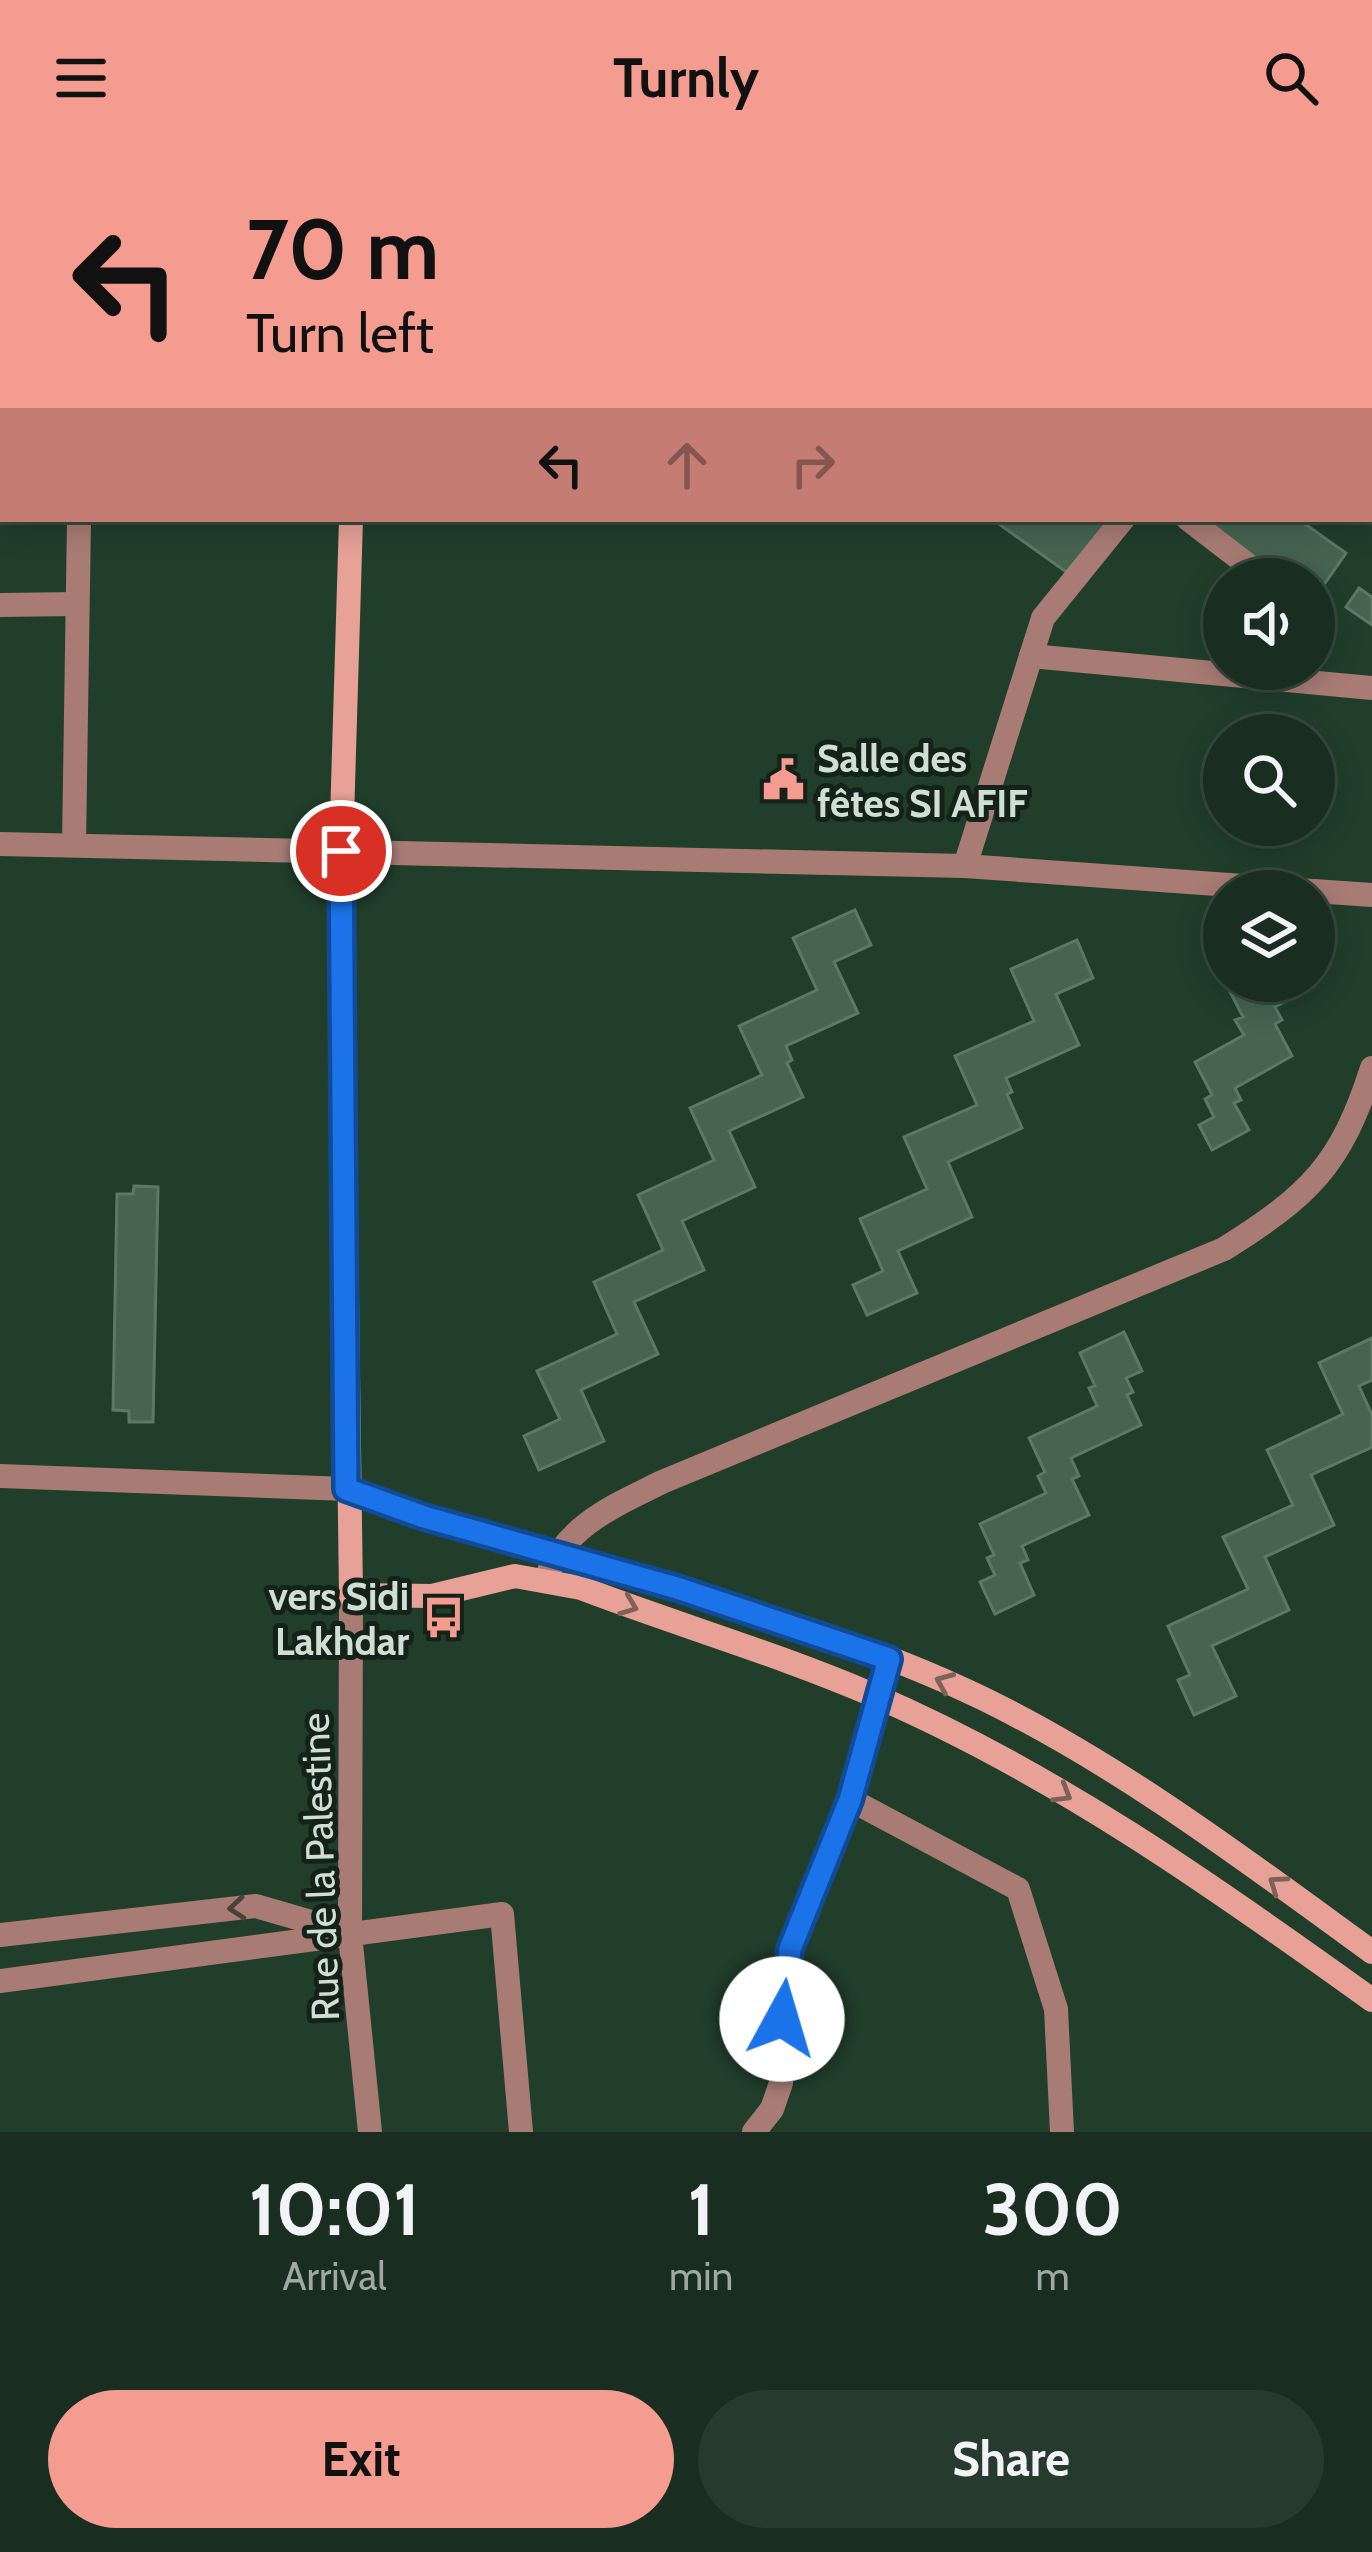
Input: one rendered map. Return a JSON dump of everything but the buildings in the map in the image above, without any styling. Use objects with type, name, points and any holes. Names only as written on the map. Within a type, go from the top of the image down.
[{"type":"main road","name":"Rue de la Palestine","points":[[351,522],[341,851],[351,1595]]},
{"type":"main road","points":[[346,1489],[876,1696],[1025,1771],[1097,1814],[1372,2000]]},
{"type":"main road","points":[[351,1595],[432,1597],[550,1566],[700,1595],[889,1659],[982,1698],[1053,1736],[1165,1804],[1372,1952]]},
{"type":"street","points":[[74,845],[79,522]]},
{"type":"street","points":[[965,866],[1043,618],[1121,522]]},
{"type":"street","points":[[1192,522],[1239,558]]},
{"type":"street","points":[[0,605],[77,604]]},
{"type":"street","points":[[1031,656],[1372,688]]},
{"type":"street","points":[[0,844],[965,866],[1203,883]]},
{"type":"street","points":[[1335,892],[1372,895]]},
{"type":"street","points":[[550,1566],[592,1518],[662,1482],[1224,1249],[1280,1214],[1327,1170],[1364,1120],[1372,1067]]},
{"type":"street","points":[[0,1476],[346,1489]]},
{"type":"street","name":"Rue de la Palestine","points":[[351,1595],[350,1934],[370,2132]]},
{"type":"street","points":[[754,2132],[772,2109],[781,2083],[790,1949],[850,1800],[889,1659]]},
{"type":"street","points":[[850,1800],[1018,1889],[1056,2009],[1062,2132]]},
{"type":"street","points":[[0,1935],[256,1906],[350,1934]]},
{"type":"street","points":[[0,1982],[502,1914],[520,2132]]},
{"type":"place","name":"Salle des fêtes SI AFIF","points":[[783,780]]},
{"type":"place","name":"vers Sidi Lakhdar","points":[[443,1618]]},
{"type":"route","points":[[341,851],[346,1489],[424,1517],[677,1588],[889,1659],[850,1800],[790,1949],[782,2019]]}]
